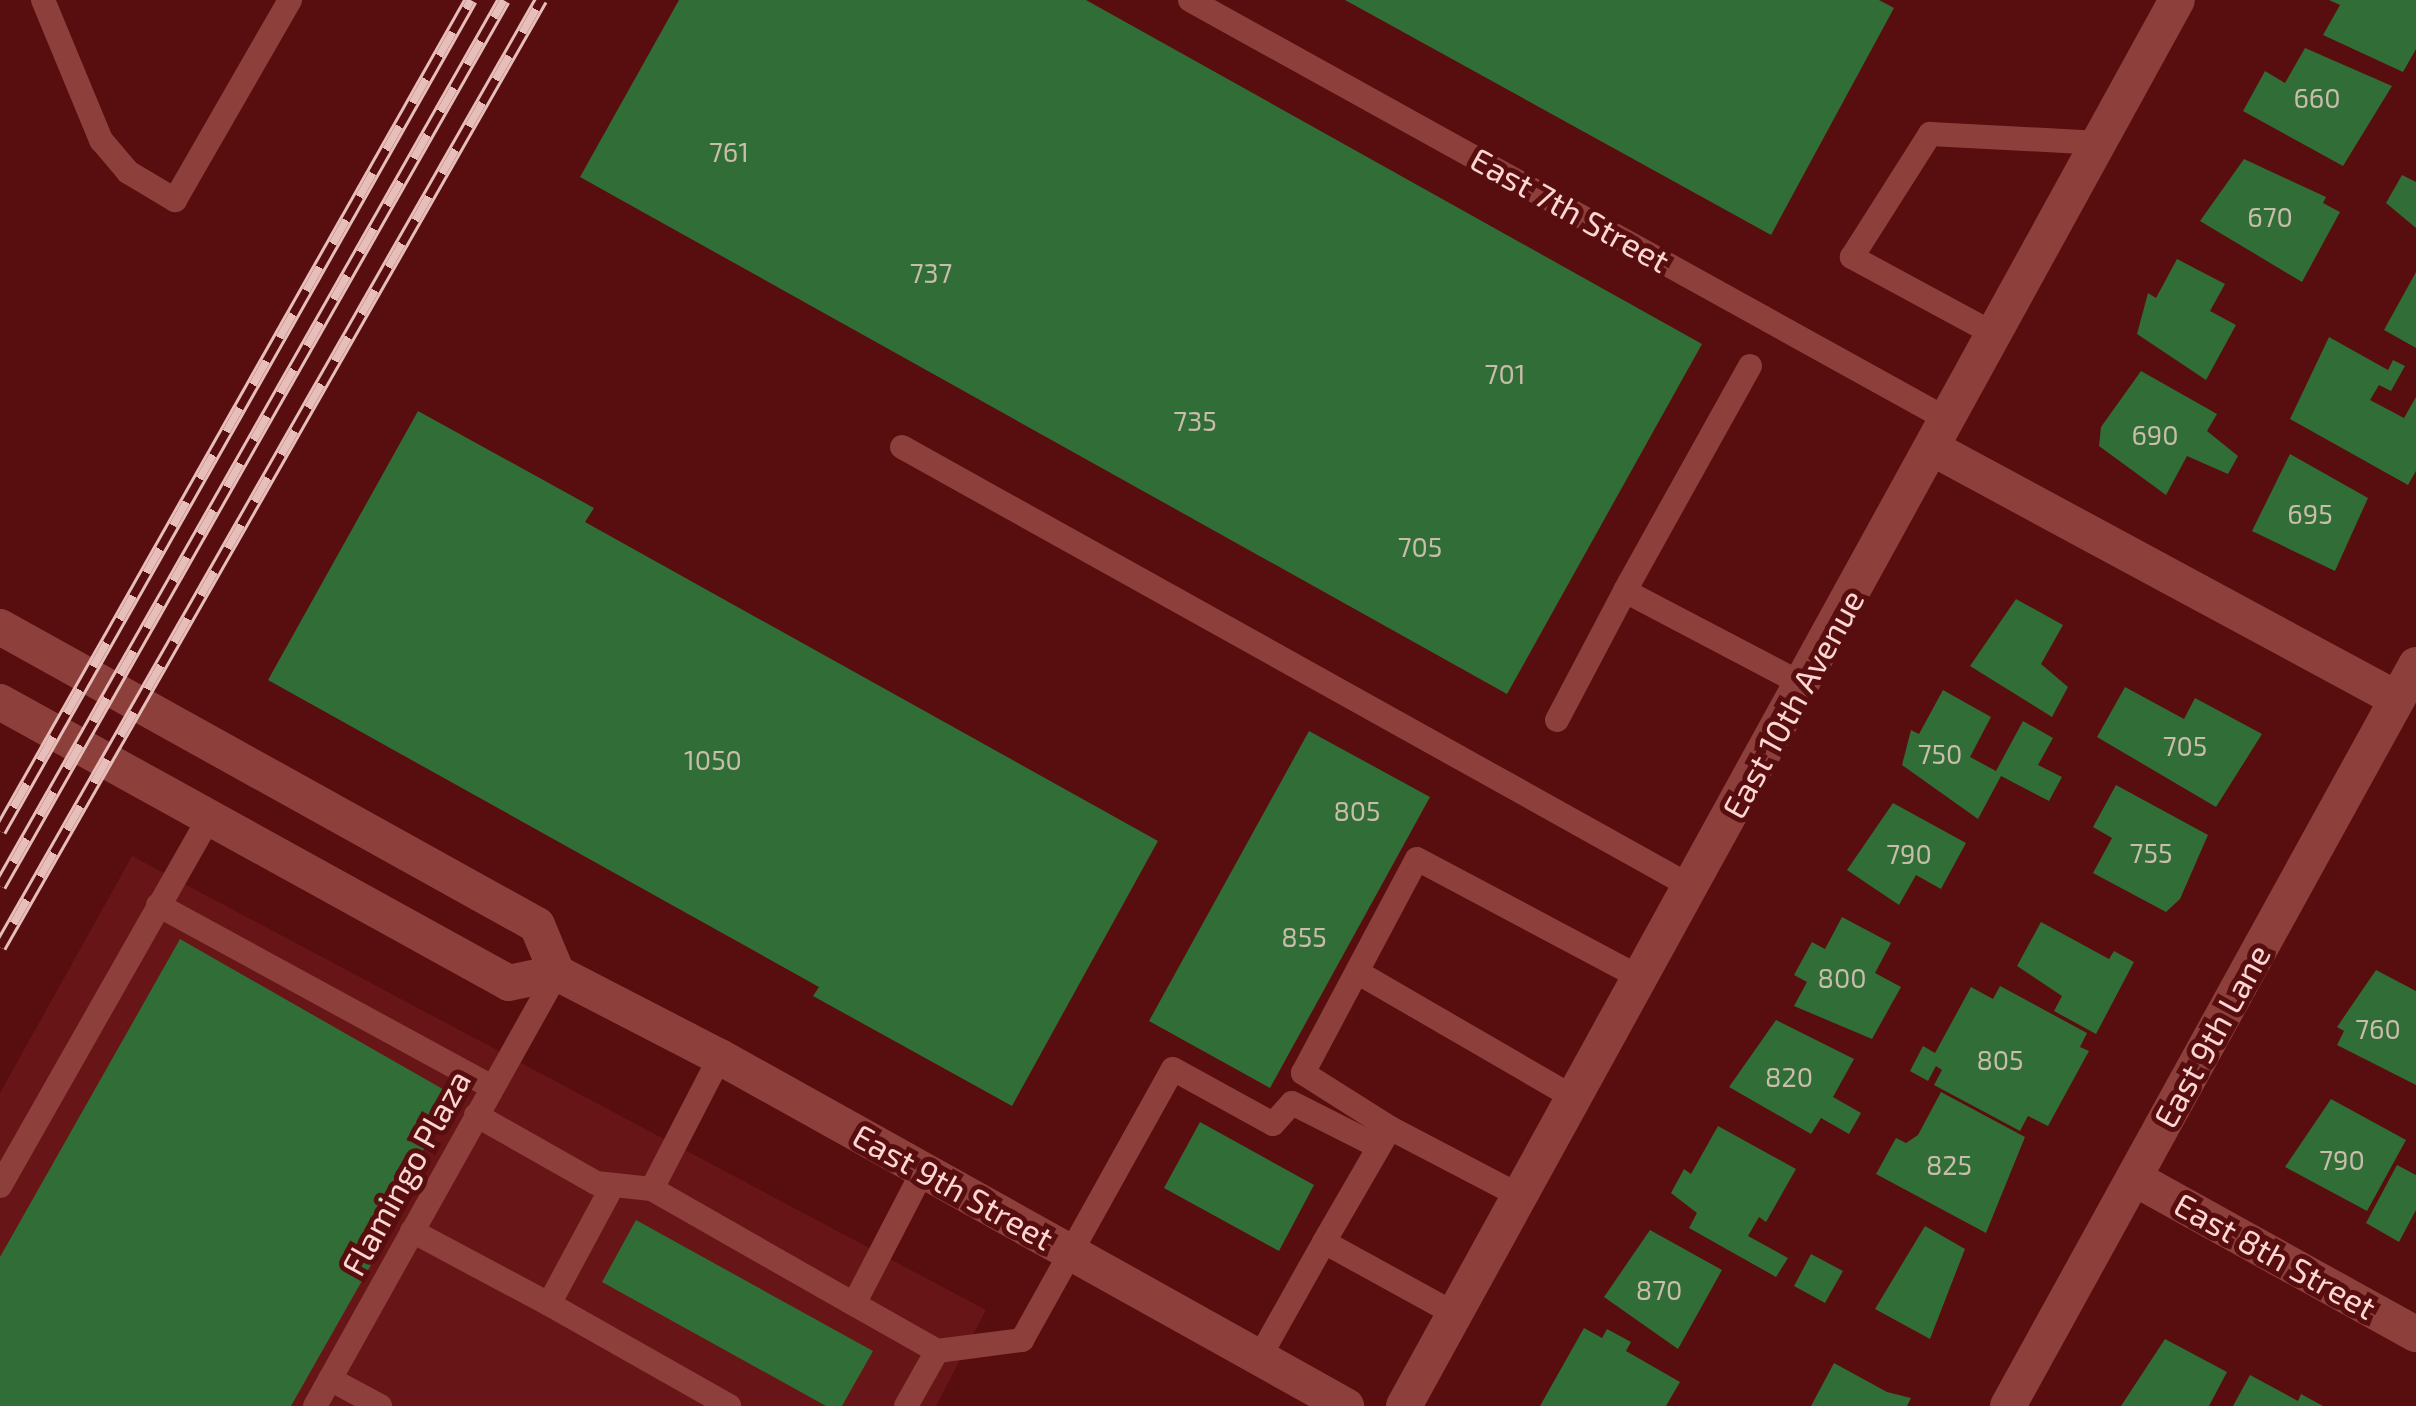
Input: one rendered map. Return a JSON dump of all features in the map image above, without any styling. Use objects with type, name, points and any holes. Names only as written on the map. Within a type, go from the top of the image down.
[{"type":"street","name":"East 10th Avenue","points":[[1404,1406],[1942,435],[2172,2]]},
{"type":"street","name":"East 7th Street","points":[[1942,435],[2398,699]]},
{"type":"street","points":[[0,627],[537,925],[557,974],[508,983],[0,701]]},
{"type":"street","name":"East 9th Lane","points":[[2008,1406],[2416,665]]},
{"type":"street","name":"East 9th Street","points":[[557,974],[720,1057],[1346,1406]]},
{"type":"street","name":"East 8th Street","points":[[2134,1178],[2416,1334]]},
{"type":"lane","points":[[43,0],[101,140],[128,172],[175,200],[290,0]]},
{"type":"lane","name":"East 7th Street","points":[[1190,0],[1942,435]]},
{"type":"lane","points":[[1996,334],[1852,257],[1930,134],[2101,143]]},
{"type":"lane","points":[[1557,720],[1750,366]]},
{"type":"lane","points":[[902,447],[1692,886]]},
{"type":"lane","points":[[1624,592],[1804,685]]},
{"type":"lane","points":[[0,1186],[209,818]]},
{"type":"lane","points":[[1384,1137],[1303,1073],[1417,859],[1641,978]]},
{"type":"lane","points":[[158,904],[491,1087]]},
{"type":"lane","points":[[1357,972],[1574,1098]]},
{"type":"lane","name":"Flamingo Plaza","points":[[315,1406],[557,974]]},
{"type":"lane","points":[[652,1189],[720,1057]]},
{"type":"lane","points":[[476,1115],[613,1184],[652,1189],[938,1351],[1022,1340],[1173,1069],[1273,1124],[1292,1102],[1520,1196]]},
{"type":"lane","points":[[1259,1358],[1384,1137]]},
{"type":"lane","points":[[854,1304],[922,1171]]},
{"type":"lane","points":[[548,1304],[613,1184]]},
{"type":"lane","points":[[412,1232],[729,1406]]},
{"type":"lane","points":[[1324,1242],[1454,1314]]},
{"type":"lane","points":[[906,1406],[938,1351]]},
{"type":"lane","points":[[330,1378],[380,1406]]},
{"type":"shaded area","points":[[132,856],[986,1310],[936,1406],[0,1406],[0,1093]]},
{"type":"building","points":[[679,0],[1086,0],[1702,344],[1507,694],[580,177]]},
{"type":"building","points":[[1345,0],[1879,0],[1894,8],[1771,235]]},
{"type":"building","points":[[2329,0],[2416,0],[2416,49],[2403,72],[2323,35],[2340,5]]},
{"type":"building","points":[[2305,48],[2392,86],[2343,166],[2243,111],[2265,71],[2285,83]]},
{"type":"building","points":[[2244,159],[2326,197],[2323,203],[2340,212],[2302,282],[2200,221]]},
{"type":"building","points":[[2402,175],[2416,182],[2416,228],[2386,203]]},
{"type":"building","points":[[2177,259],[2225,284],[2210,311],[2236,325],[2206,380],[2137,334],[2148,293],[2156,298]]},
{"type":"building","points":[[2416,272],[2416,348],[2384,330]]},
{"type":"building","points":[[2329,337],[2388,370],[2393,360],[2405,366],[2391,391],[2379,385],[2370,400],[2404,418],[2416,397],[2416,471],[2408,485],[2290,419]]},
{"type":"building","points":[[2141,371],[2217,414],[2207,431],[2238,456],[2228,474],[2187,456],[2166,495],[2099,446],[2101,427]]},
{"type":"building","points":[[418,411],[594,508],[585,522],[1158,841],[1012,1106],[813,996],[819,987],[268,680]]},
{"type":"building","points":[[2290,454],[2368,498],[2335,571],[2252,531]]},
{"type":"building","points":[[2016,599],[2063,625],[2041,664],[2068,687],[2052,717],[1970,666]]},
{"type":"building","points":[[2125,687],[2184,719],[2195,698],[2262,734],[2216,807],[2097,737]]},
{"type":"building","points":[[1943,690],[1991,717],[1970,757],[1996,771],[2023,721],[2053,738],[2038,765],[2062,777],[2049,801],[2001,776],[1978,819],[1902,765],[1911,730],[1919,734]]},
{"type":"building","points":[[1309,731],[1430,797],[1270,1088],[1149,1021]]},
{"type":"building","points":[[2116,785],[2208,835],[2180,899],[2166,912],[2093,873],[2112,838],[2093,827]]},
{"type":"building","points":[[1893,803],[1966,843],[1941,889],[1916,875],[1899,905],[1847,870]]},
{"type":"building","points":[[1842,917],[1891,943],[1875,973],[1901,987],[1872,1039],[1794,1006],[1807,982],[1794,975],[1812,942],[1825,949]]},
{"type":"building","points":[[2041,922],[2109,959],[2114,951],[2134,962],[2096,1034],[2054,1011],[2062,996],[2017,966]]},
{"type":"building","points":[[180,939],[455,1096],[404,1183],[414,1189],[291,1406],[0,1406],[0,1257]]},
{"type":"building","points":[[2376,970],[2416,991],[2416,1085],[2337,1045],[2344,1031],[2337,1027]]},
{"type":"building","points":[[2000,986],[2087,1033],[2080,1047],[2089,1051],[2048,1126],[2028,1116],[2020,1131],[1934,1085],[1942,1070],[1936,1066],[1928,1081],[1910,1071],[1923,1046],[1935,1053],[1971,987],[1993,999]]},
{"type":"building","points":[[1776,1020],[1854,1059],[1833,1097],[1861,1113],[1849,1134],[1821,1118],[1811,1134],[1729,1087]]},
{"type":"building","points":[[1941,1092],[2025,1137],[1986,1233],[1876,1174],[1896,1138],[1906,1143],[1918,1135]]},
{"type":"building","points":[[2331,1099],[2406,1140],[2367,1211],[2285,1167]]},
{"type":"building","points":[[1200,1122],[1314,1185],[1279,1251],[1164,1188]]},
{"type":"building","points":[[1718,1126],[1796,1169],[1766,1222],[1759,1217],[1748,1236],[1788,1258],[1776,1277],[1689,1228],[1697,1213],[1671,1193],[1684,1169],[1691,1174]]},
{"type":"building","points":[[2397,1165],[2416,1175],[2416,1210],[2399,1242],[2366,1223]]},
{"type":"building","points":[[636,1220],[873,1351],[842,1406],[826,1406],[602,1282]]},
{"type":"building","points":[[1925,1226],[1965,1249],[1930,1339],[1875,1309]]},
{"type":"building","points":[[1650,1230],[1722,1270],[1678,1349],[1604,1297]]},
{"type":"building","points":[[1811,1254],[1843,1271],[1825,1303],[1794,1286]]},
{"type":"building","points":[[1584,1328],[1602,1338],[1607,1329],[1631,1342],[1626,1351],[1680,1382],[1666,1406],[1540,1406]]},
{"type":"building","points":[[2165,1339],[2227,1372],[2209,1406],[2121,1406]]},
{"type":"building","points":[[1834,1363],[1887,1392],[1911,1398],[1907,1406],[1811,1406]]},
{"type":"building","points":[[2250,1375],[2298,1401],[2301,1394],[2323,1406],[2233,1406]]},
{"type":"railway","points":[[0,831],[471,0]]},
{"type":"railway","points":[[0,886],[504,0]]},
{"type":"railway","points":[[0,947],[541,0]]}]
